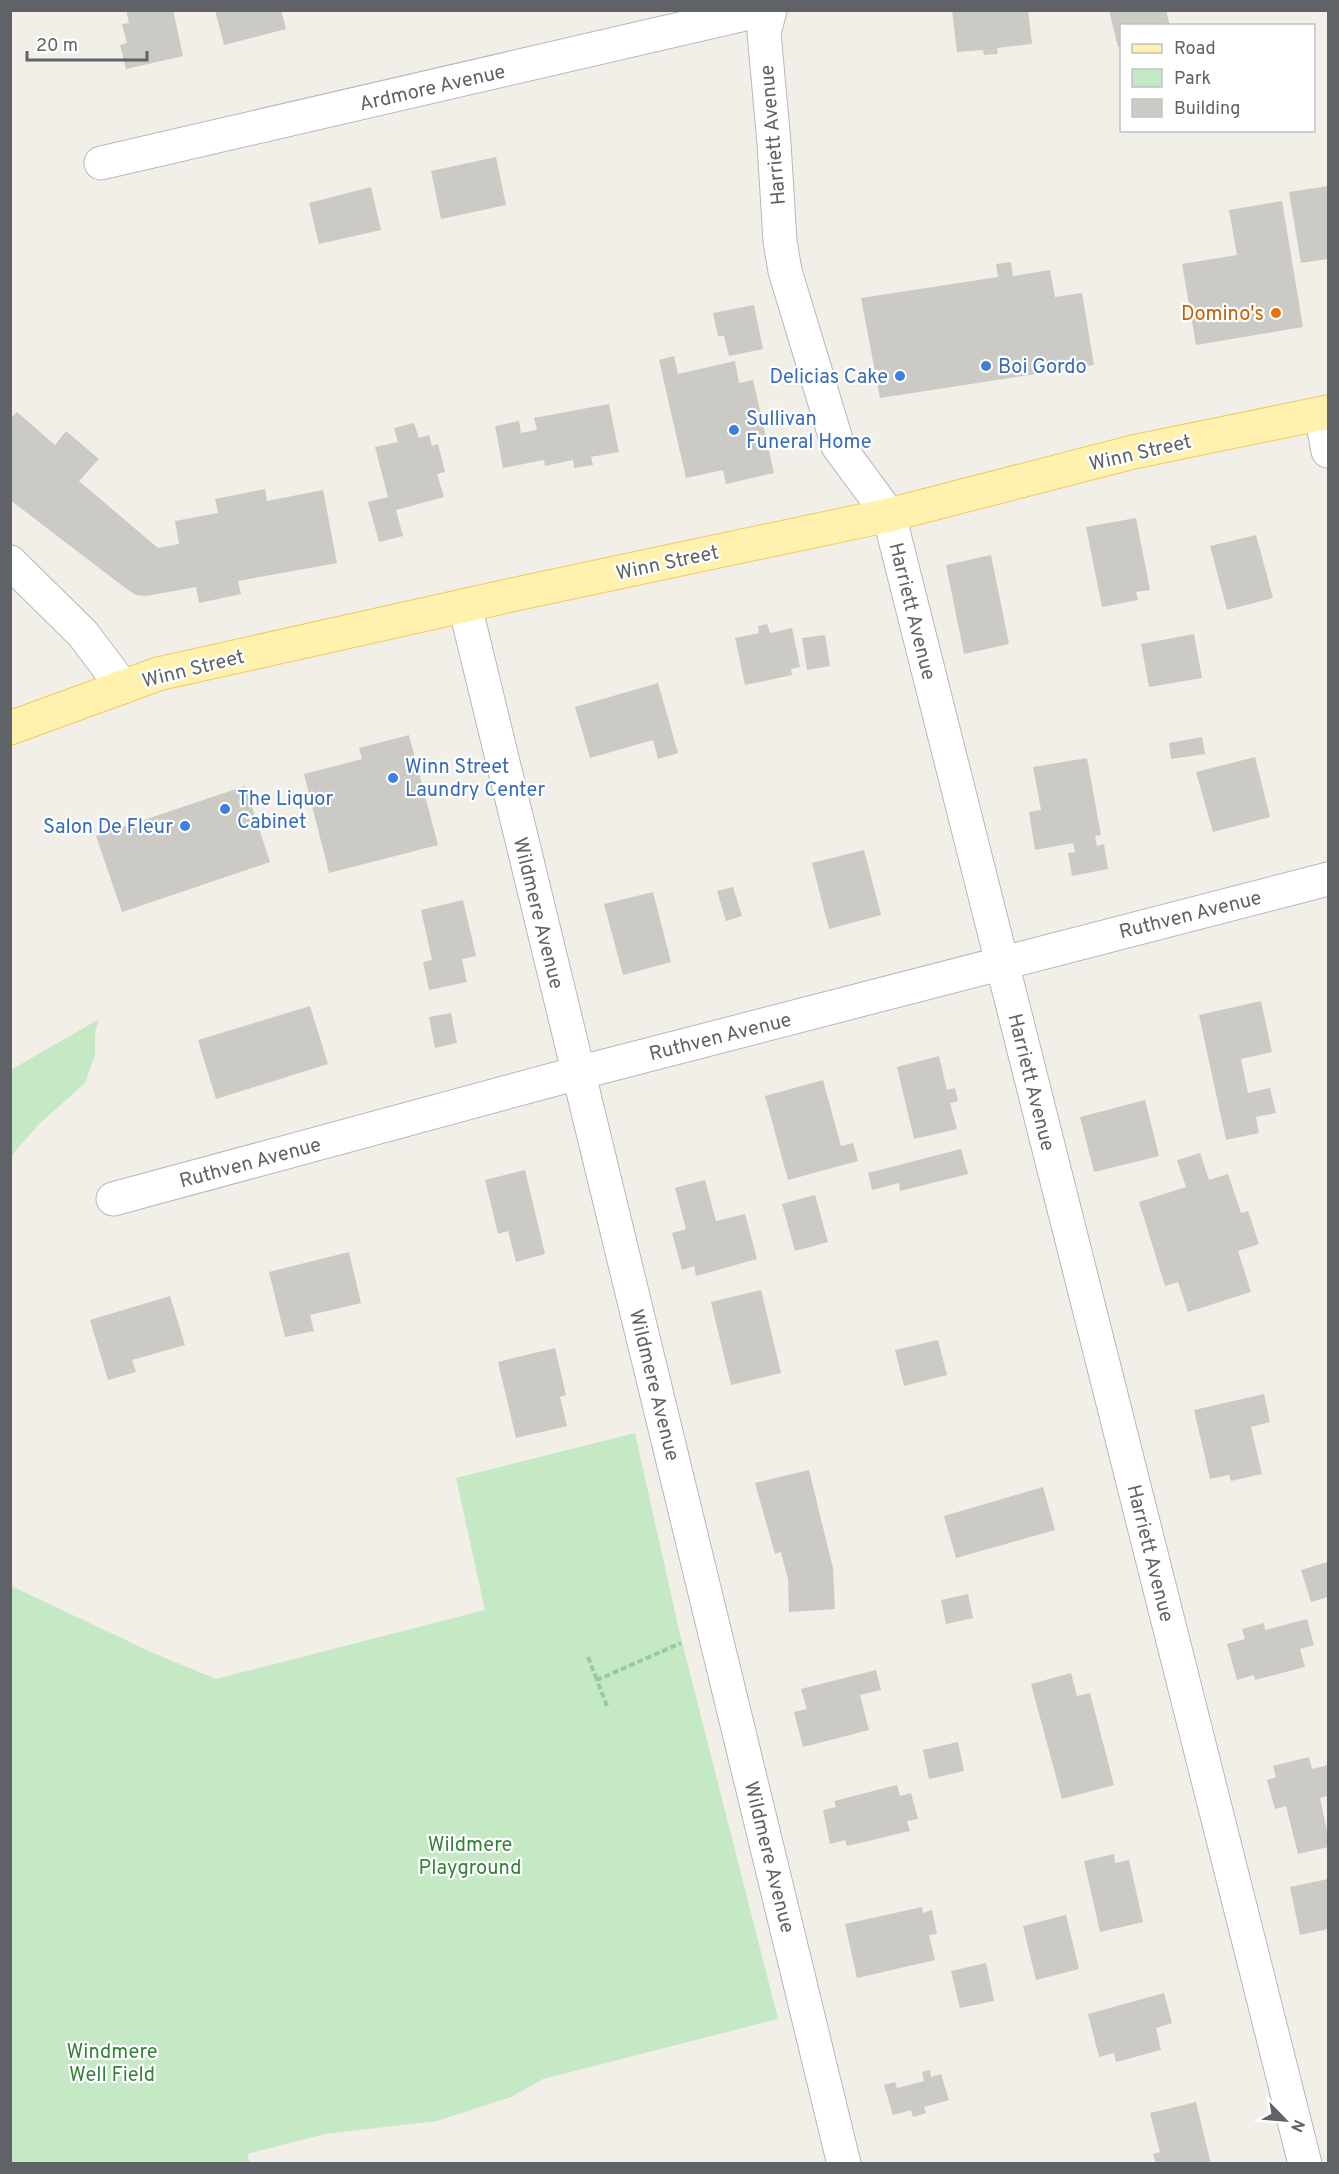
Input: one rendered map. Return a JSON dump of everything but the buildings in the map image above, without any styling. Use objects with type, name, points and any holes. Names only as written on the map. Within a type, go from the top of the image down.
[{"type":"main road","name":"Winn Street","points":[[10,728],[158,674],[889,515],[1133,452],[1325,413]]},
{"type":"street","name":"Ardmore Avenue","points":[[101,163],[762,10]]},
{"type":"street","name":"Harriett Avenue","points":[[770,10],[764,33],[780,241],[785,271],[838,446],[889,515],[1305,2163]]},
{"type":"street","points":[[1325,413],[1329,451]]},
{"type":"street","points":[[10,562],[83,634],[123,687]]},
{"type":"street","name":"Wildmere Avenue","points":[[465,606],[844,2163]]},
{"type":"street","name":"Ruthven Avenue","points":[[113,1199],[578,1073],[1329,879]]},
{"type":"path","points":[[597,1680],[714,1628]]},
{"type":"path","points":[[588,1657],[607,1706]]},
{"type":"green space","points":[[99,1019],[95,1033],[95,1055],[85,1083],[39,1124],[11,1156],[11,1070]]},
{"type":"green space","name":"Wildmere Playground","points":[[635,1433],[679,1630],[778,2019],[543,2079],[511,2097],[437,2121],[325,2134],[247,2154],[250,2163],[11,2163],[11,1586],[151,1652],[216,1679],[485,1610],[456,1478]]},
{"type":"place","name":"Domino's","points":[[1276,313]]},
{"type":"place","name":"Boi Gordo","points":[[986,366]]},
{"type":"place","name":"Delicias Cake","points":[[900,376]]},
{"type":"place","name":"Sullivan Funeral Home","points":[[734,430]]},
{"type":"place","name":"Winn Street Laundry Center","points":[[393,778]]},
{"type":"place","name":"The Liquor Cabinet","points":[[225,809]]},
{"type":"place","name":"Salon De Fleur","points":[[185,826]]},
{"type":"park label","name":"Windmere Well Field","points":[[112,2062]]}]
